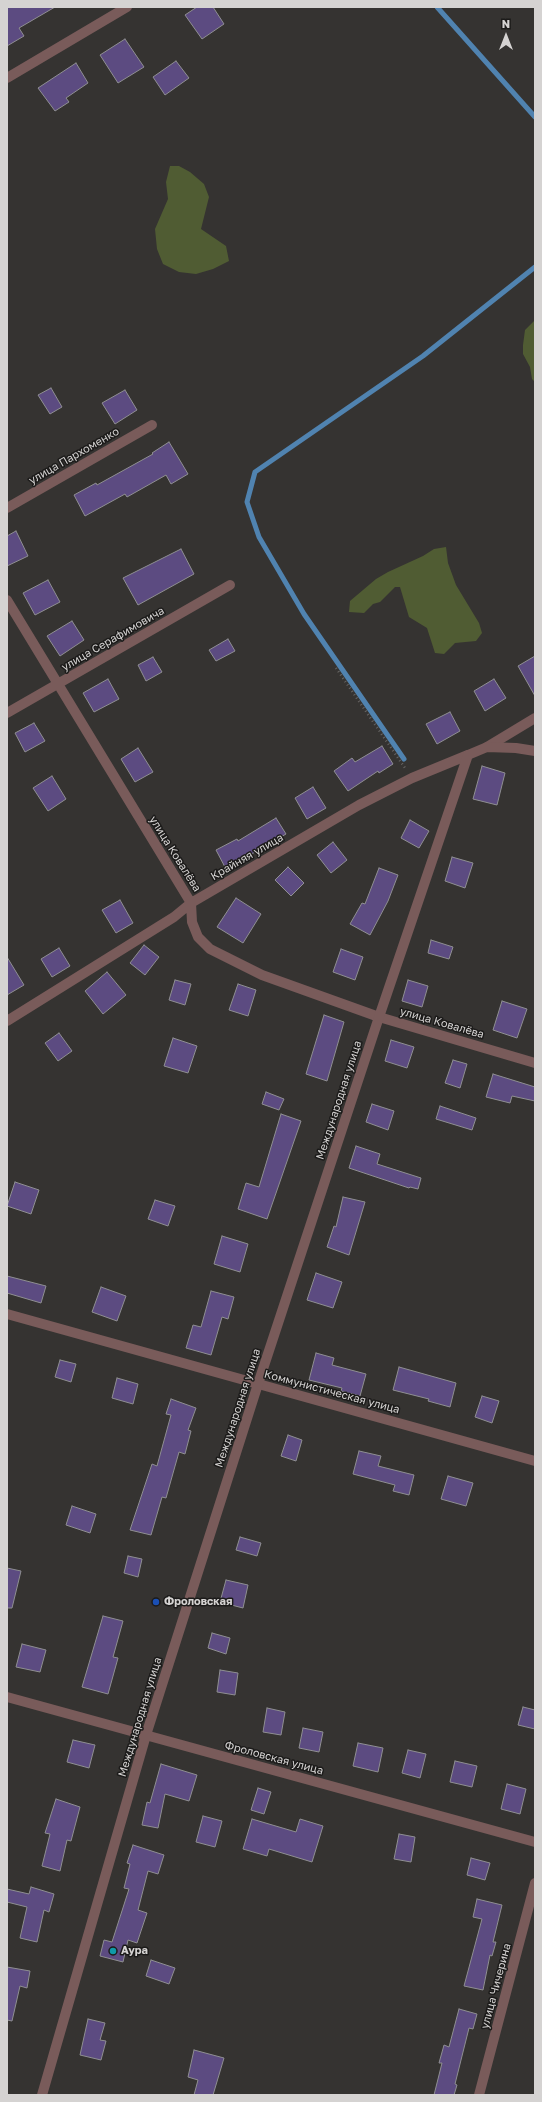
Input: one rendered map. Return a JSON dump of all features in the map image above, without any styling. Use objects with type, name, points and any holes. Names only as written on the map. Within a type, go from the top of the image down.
[{"type":"street","points":[[7,78],[127,7]]},
{"type":"street","name":"улица Пархоменко","points":[[7,508],[152,425]]},
{"type":"street","name":"улица Серафимовича","points":[[7,713],[230,585]]},
{"type":"street","name":"улица Ковалёва","points":[[7,600],[57,685],[191,903],[192,922],[198,937],[210,949],[262,975],[379,1017],[535,1063]]},
{"type":"street","points":[[468,754],[488,746],[535,718]]},
{"type":"street","points":[[488,746],[535,751]]},
{"type":"street","name":"Крайняя улица","points":[[7,1021],[174,917],[191,903],[359,805],[412,778],[468,754]]},
{"type":"street","name":"Международная улица","points":[[42,2095],[146,1735],[258,1384],[379,1017],[468,754]]},
{"type":"street","name":"Коммунистическая улица","points":[[7,1314],[535,1461]]},
{"type":"street","name":"Фроловская улица","points":[[7,1697],[535,1842]]},
{"type":"street","name":"улица Чичерина","points":[[479,2095],[535,1882]]},
{"type":"path","points":[[336,668],[412,778]]},
{"type":"green space","points":[[170,166],[179,166],[190,172],[204,184],[209,197],[201,229],[226,246],[229,261],[213,269],[196,274],[179,272],[163,264],[157,249],[155,229],[168,199],[166,182]]},
{"type":"green space","points":[[535,320],[535,382],[532,379],[530,367],[523,354],[523,345],[525,330]]},
{"type":"green space","points":[[446,547],[448,563],[456,585],[479,623],[482,633],[476,641],[455,643],[444,654],[435,653],[427,628],[409,617],[400,587],[395,587],[380,602],[373,604],[364,613],[349,612],[350,601],[376,579],[434,549]]},
{"type":"building","points":[[7,7],[55,7],[19,28],[24,36],[7,46]]},
{"type":"building","points":[[197,7],[213,7],[224,24],[202,39],[185,15]]},
{"type":"building","points":[[125,39],[144,67],[118,83],[100,55]]},
{"type":"building","points":[[176,61],[189,78],[165,95],[153,77]]},
{"type":"building","points":[[76,63],[88,83],[66,98],[69,102],[55,111],[38,88]]},
{"type":"building","points":[[51,388],[62,407],[50,414],[38,395]]},
{"type":"building","points":[[125,390],[137,410],[115,424],[102,403]]},
{"type":"building","points":[[169,442],[188,474],[171,484],[166,475],[127,497],[125,494],[85,516],[74,495],[96,483],[97,485],[153,454],[152,453]]},
{"type":"building","points":[[16,531],[28,556],[7,566],[7,536]]},
{"type":"building","points":[[181,549],[194,574],[138,605],[123,578]]},
{"type":"building","points":[[48,580],[60,602],[35,615],[23,593]]},
{"type":"building","points":[[72,621],[84,640],[60,656],[47,636]]},
{"type":"building","points":[[228,639],[235,651],[216,661],[209,650]]},
{"type":"building","points":[[535,656],[535,696],[518,666]]},
{"type":"building","points":[[153,657],[162,672],[146,681],[138,665]]},
{"type":"building","points":[[108,679],[119,699],[94,712],[83,693]]},
{"type":"building","points":[[494,679],[506,698],[485,711],[474,691]]},
{"type":"building","points":[[450,712],[460,731],[437,744],[426,724]]},
{"type":"building","points":[[34,723],[45,741],[25,752],[15,733]]},
{"type":"building","points":[[382,746],[393,764],[379,773],[378,771],[348,791],[334,771],[352,758],[355,762]]},
{"type":"building","points":[[138,748],[153,772],[135,782],[121,759]]},
{"type":"building","points":[[482,766],[505,773],[497,805],[473,799]]},
{"type":"building","points":[[52,776],[66,799],[48,811],[33,788]]},
{"type":"building","points":[[313,787],[326,808],[307,819],[295,798]]},
{"type":"building","points":[[276,818],[286,834],[226,869],[216,850],[237,839],[238,841]]},
{"type":"building","points":[[410,820],[429,831],[419,848],[401,838]]},
{"type":"building","points":[[333,842],[347,860],[331,873],[317,855]]},
{"type":"building","points":[[452,857],[473,863],[465,888],[445,881]]},
{"type":"building","points":[[288,867],[304,883],[291,896],[275,880]]},
{"type":"building","points":[[379,868],[398,875],[388,901],[370,935],[350,924],[362,903],[365,904]]},
{"type":"building","points":[[236,898],[261,914],[243,943],[217,927]]},
{"type":"building","points":[[120,900],[133,923],[116,933],[102,910]]},
{"type":"building","points":[[431,940],[453,947],[449,959],[428,953]]},
{"type":"building","points":[[144,945],[159,957],[145,975],[130,963]]},
{"type":"building","points":[[59,948],[70,966],[52,977],[41,959]]},
{"type":"building","points":[[341,949],[363,957],[355,980],[333,972]]},
{"type":"building","points":[[7,957],[24,985],[7,995]]},
{"type":"building","points":[[107,972],[126,995],[103,1014],[85,991]]},
{"type":"building","points":[[175,980],[191,984],[185,1005],[169,1000]]},
{"type":"building","points":[[408,980],[428,986],[422,1007],[402,1001]]},
{"type":"building","points":[[238,984],[256,990],[248,1016],[229,1010]]},
{"type":"building","points":[[502,1001],[527,1009],[517,1038],[493,1030]]},
{"type":"building","points":[[324,1015],[344,1022],[327,1081],[306,1074]]},
{"type":"building","points":[[59,1033],[72,1051],[58,1061],[45,1043]]},
{"type":"building","points":[[173,1038],[197,1046],[188,1073],[164,1066]]},
{"type":"building","points":[[391,1040],[414,1047],[407,1068],[385,1061]]},
{"type":"building","points":[[453,1060],[467,1064],[460,1088],[445,1083]]},
{"type":"building","points":[[493,1074],[535,1087],[535,1101],[512,1096],[510,1103],[486,1097]]},
{"type":"building","points":[[266,1092],[284,1099],[279,1110],[262,1104]]},
{"type":"building","points":[[372,1104],[394,1111],[388,1130],[366,1122]]},
{"type":"building","points":[[440,1106],[476,1118],[472,1130],[436,1119]]},
{"type":"building","points":[[281,1114],[301,1121],[267,1219],[238,1209],[246,1183],[259,1187]]},
{"type":"building","points":[[356,1146],[380,1154],[377,1164],[421,1178],[418,1189],[409,1188],[349,1168]]},
{"type":"building","points":[[15,1182],[39,1190],[31,1214],[7,1206]]},
{"type":"building","points":[[343,1197],[365,1202],[349,1255],[327,1247],[334,1226],[336,1227]]},
{"type":"building","points":[[155,1200],[175,1206],[168,1226],[148,1219]]},
{"type":"building","points":[[222,1236],[248,1244],[240,1272],[214,1264]]},
{"type":"building","points":[[316,1273],[342,1282],[333,1308],[307,1300]]},
{"type":"building","points":[[7,1276],[46,1286],[41,1303],[7,1293]]},
{"type":"building","points":[[101,1287],[126,1296],[117,1321],[92,1312]]},
{"type":"building","points":[[211,1291],[234,1297],[228,1319],[222,1317],[211,1355],[186,1348],[193,1325],[201,1327]]},
{"type":"building","points":[[316,1353],[334,1358],[332,1365],[366,1374],[360,1396],[341,1391],[342,1388],[309,1380]]},
{"type":"building","points":[[60,1360],[76,1364],[71,1382],[55,1377]]},
{"type":"building","points":[[399,1367],[456,1383],[450,1407],[428,1401],[429,1399],[393,1390]]},
{"type":"building","points":[[117,1378],[138,1384],[133,1404],[112,1398]]},
{"type":"building","points":[[482,1396],[499,1401],[492,1423],[475,1417]]},
{"type":"building","points":[[171,1399],[196,1408],[188,1430],[191,1431],[185,1454],[179,1452],[166,1498],[162,1497],[151,1535],[130,1530],[152,1464],[157,1466],[171,1415],[166,1414]]},
{"type":"building","points":[[288,1435],[302,1440],[296,1461],[281,1456]]},
{"type":"building","points":[[359,1451],[381,1456],[378,1466],[414,1475],[409,1495],[393,1491],[395,1485],[353,1474]]},
{"type":"building","points":[[448,1476],[473,1483],[466,1506],[441,1499]]},
{"type":"building","points":[[72,1506],[96,1514],[90,1533],[66,1525]]},
{"type":"building","points":[[240,1537],[261,1543],[257,1556],[236,1550]]},
{"type":"building","points":[[128,1556],[142,1559],[138,1577],[124,1573]]},
{"type":"building","points":[[7,1568],[21,1571],[12,1608],[7,1608]]},
{"type":"building","points":[[226,1580],[248,1585],[243,1608],[220,1602]]},
{"type":"building","points":[[103,1616],[123,1621],[113,1657],[118,1658],[108,1694],[82,1687]]},
{"type":"building","points":[[212,1633],[230,1638],[226,1654],[208,1648]]},
{"type":"building","points":[[22,1644],[46,1650],[40,1672],[16,1667]]},
{"type":"building","points":[[220,1670],[238,1673],[235,1695],[217,1692]]},
{"type":"building","points":[[523,1707],[535,1710],[535,1729],[518,1725]]},
{"type":"building","points":[[267,1708],[285,1712],[281,1735],[263,1732]]},
{"type":"building","points":[[303,1728],[323,1732],[319,1752],[299,1748]]},
{"type":"building","points":[[73,1740],[95,1745],[89,1768],[67,1762]]},
{"type":"building","points":[[358,1743],[383,1748],[378,1772],[353,1766]]},
{"type":"building","points":[[408,1750],[426,1754],[420,1778],[402,1773]]},
{"type":"building","points":[[455,1761],[477,1766],[472,1787],[450,1782]]},
{"type":"building","points":[[161,1764],[197,1775],[189,1801],[165,1794],[158,1828],[142,1825],[147,1802],[150,1803]]},
{"type":"building","points":[[507,1784],[526,1789],[520,1814],[501,1809]]},
{"type":"building","points":[[258,1788],[271,1792],[264,1814],[251,1810]]},
{"type":"building","points":[[56,1799],[80,1807],[71,1841],[67,1840],[60,1871],[42,1866],[50,1834],[45,1833]]},
{"type":"building","points":[[203,1816],[222,1821],[215,1847],[196,1842]]},
{"type":"building","points":[[252,1819],[296,1832],[300,1819],[323,1826],[312,1862],[269,1849],[267,1856],[243,1849]]},
{"type":"building","points":[[399,1834],[415,1837],[411,1862],[394,1859]]},
{"type":"building","points":[[133,1845],[164,1855],[158,1874],[148,1871],[138,1910],[147,1913],[137,1943],[128,1940],[123,1962],[100,1956],[104,1940],[112,1942],[129,1889],[124,1888],[130,1864],[127,1863]]},
{"type":"building","points":[[471,1858],[490,1863],[485,1880],[467,1875]]},
{"type":"building","points":[[31,1887],[54,1894],[49,1912],[44,1910],[37,1942],[20,1938],[27,1907],[7,1902],[7,1889],[29,1894]]},
{"type":"building","points":[[477,1899],[502,1905],[493,1942],[496,1942],[492,1956],[490,1955],[483,1990],[464,1986],[482,1919],[473,1917]]},
{"type":"building","points":[[151,1960],[175,1968],[169,1984],[146,1976]]},
{"type":"building","points":[[7,1967],[30,1971],[27,1988],[20,1986],[12,2021],[7,2020]]},
{"type":"building","points":[[459,2009],[477,2014],[473,2029],[469,2028],[455,2084],[457,2085],[454,2095],[434,2095],[442,2063],[439,2063],[444,2045],[449,2047]]},
{"type":"building","points":[[88,2019],[105,2023],[100,2040],[106,2041],[101,2060],[80,2055]]},
{"type":"building","points":[[194,2050],[224,2058],[213,2095],[194,2095],[198,2080],[188,2077]]},
{"type":"waterway","points":[[437,7],[535,117]]},
{"type":"waterway","points":[[404,759],[304,614],[259,537],[247,502],[255,472],[423,356],[535,267]]},
{"type":"place","name":"Фроловская","points":[[156,1602]]},
{"type":"place","name":"Аура","points":[[113,1951]]}]
